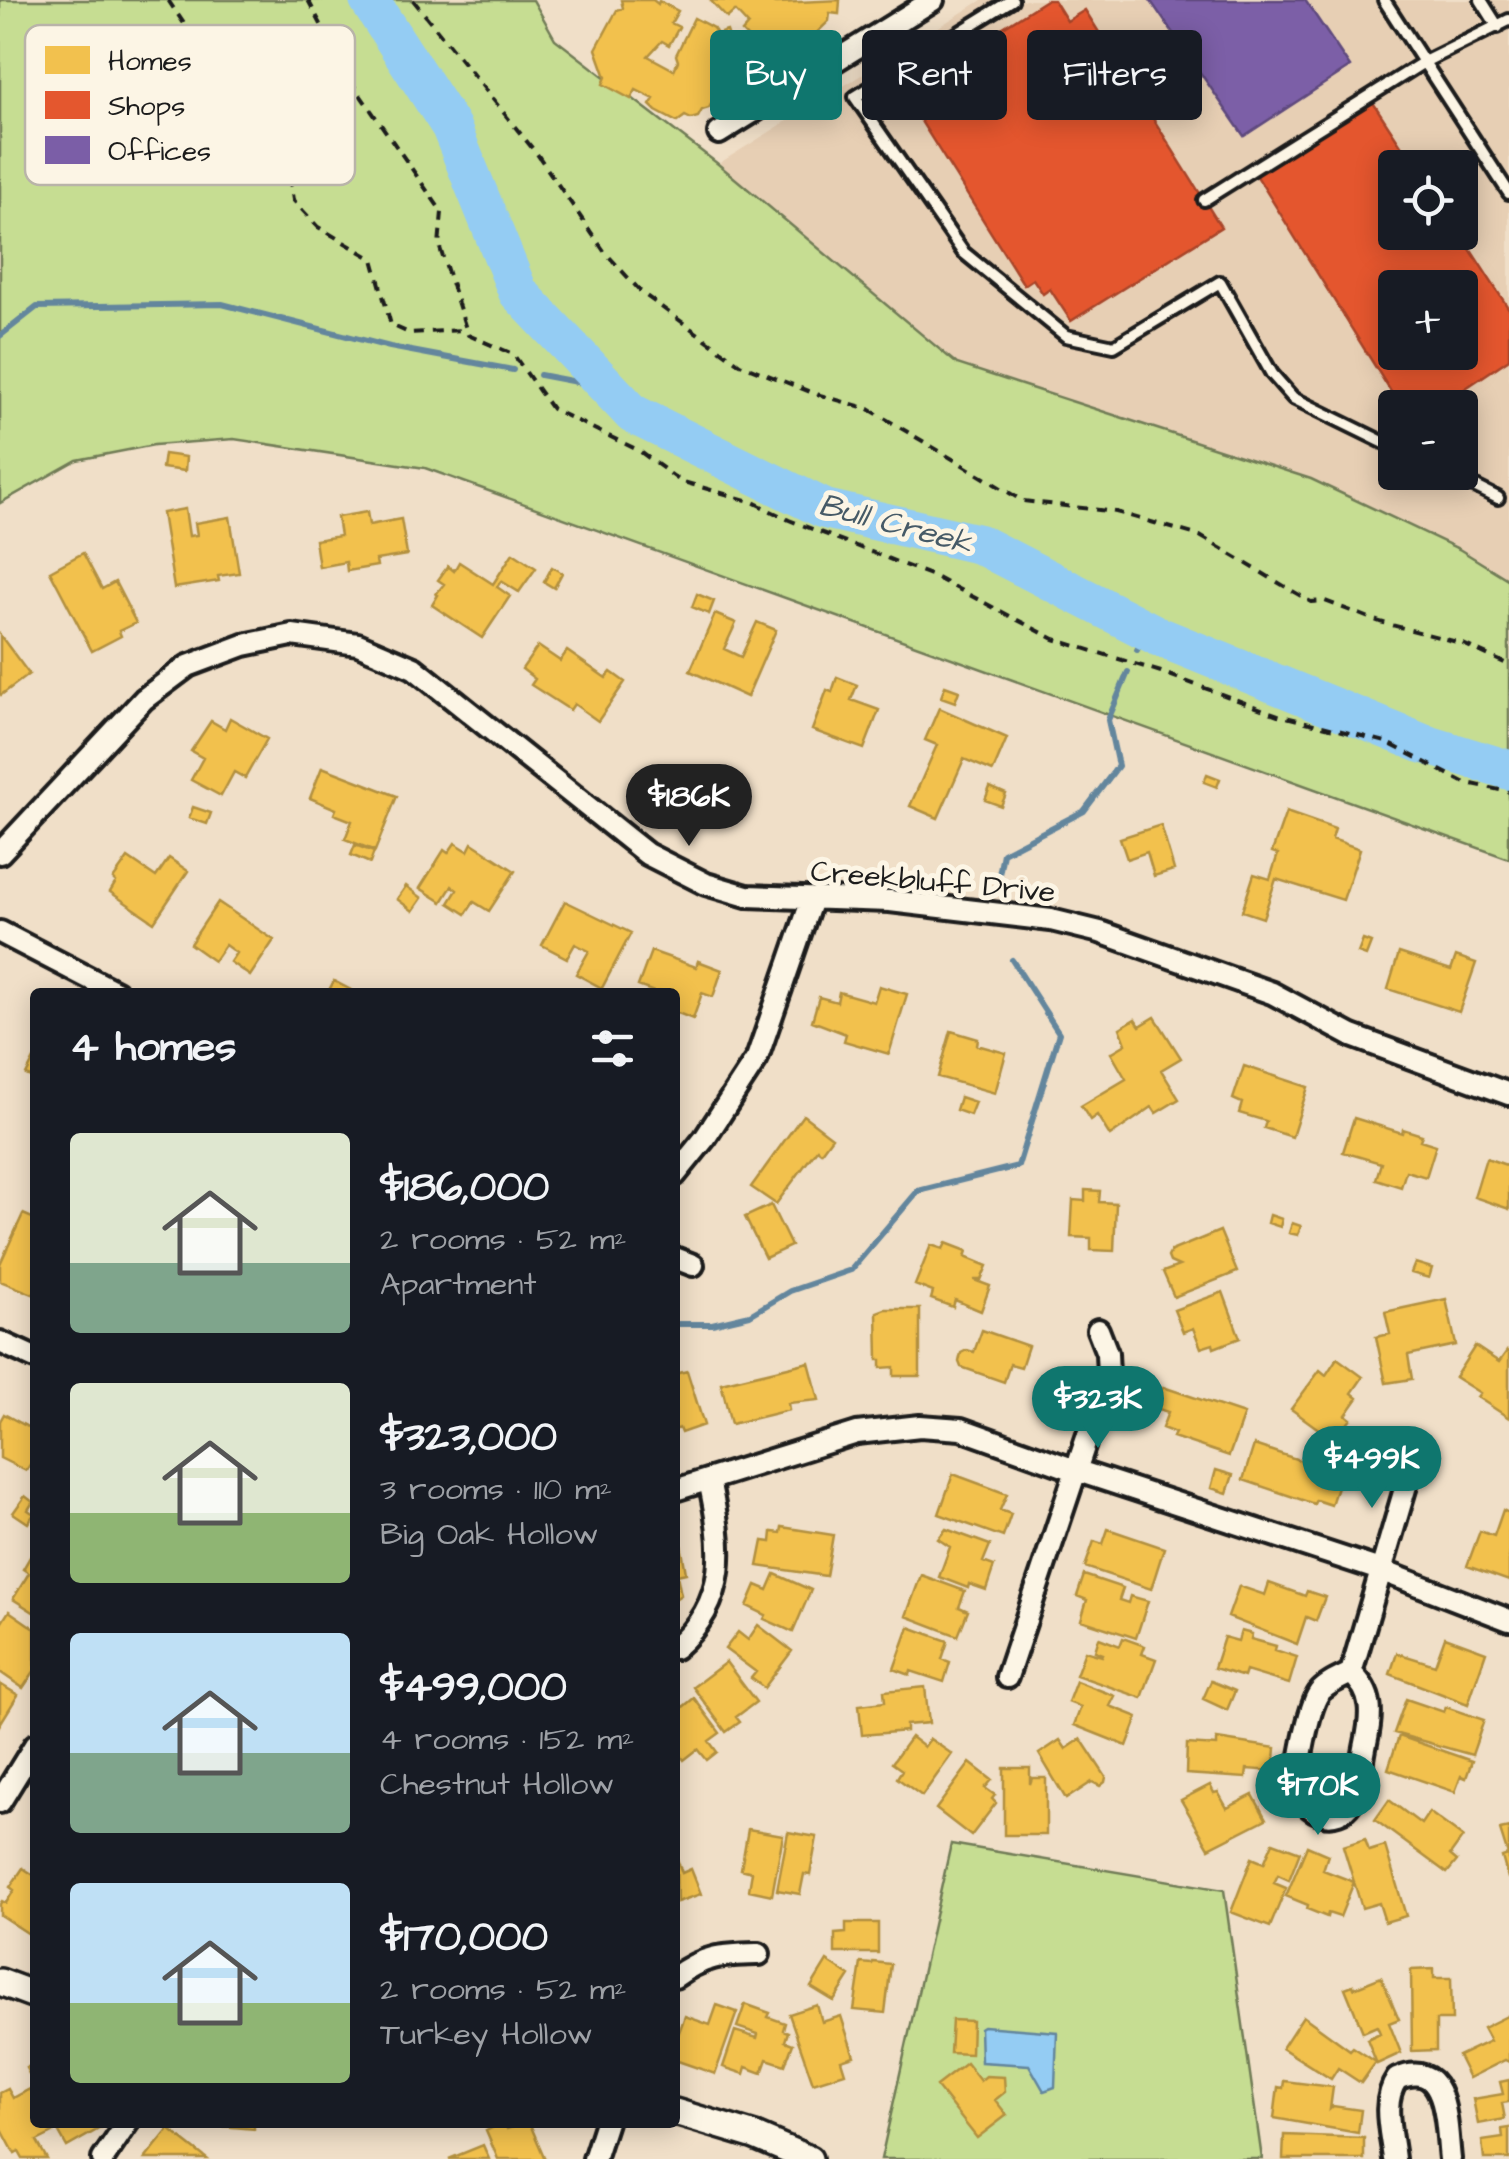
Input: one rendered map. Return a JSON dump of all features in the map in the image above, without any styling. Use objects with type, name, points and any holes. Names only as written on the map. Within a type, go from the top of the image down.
[{"type":"street","points":[[718,133],[933,0]]},
{"type":"street","name":"Creekbluff Drive","points":[[0,853],[144,699],[188,666],[244,645],[292,635],[358,644],[414,668],[647,854],[678,872],[747,896],[890,901],[1051,920],[1100,932],[1272,993],[1352,1036],[1509,1094]]},
{"type":"street","points":[[680,1169],[757,1058],[812,900]]},
{"type":"street","points":[[0,932],[108,988]]},
{"type":"street","points":[[1007,1677],[1108,1375],[1107,1353],[1098,1330]]},
{"type":"street","points":[[0,1342],[30,1356]]},
{"type":"street","points":[[680,1488],[857,1434],[920,1426],[961,1428],[1078,1471],[1380,1570],[1509,1620]]},
{"type":"street","points":[[1352,1673],[1364,1684],[1372,1714],[1354,1798],[1345,1811],[1330,1815],[1305,1805],[1298,1787],[1310,1713],[1319,1693],[1352,1673],[1412,1466]]},
{"type":"street","points":[[680,1642],[706,1610],[719,1574],[720,1533],[708,1480]]},
{"type":"street","points":[[0,1802],[30,1753]]},
{"type":"street","points":[[680,1973],[696,1961],[718,1955],[759,1954]]},
{"type":"street","points":[[0,1982],[30,1993]]},
{"type":"street","points":[[1394,2159],[1387,2101],[1390,2088],[1397,2078],[1418,2073],[1430,2078],[1440,2089],[1450,2159]]},
{"type":"street","points":[[680,2114],[755,2136],[782,2154],[809,2159]]},
{"type":"street","points":[[103,2159],[124,2128]]},
{"type":"street","points":[[594,2159],[604,2128]]},
{"type":"lane","points":[[1012,0],[855,97],[963,252],[1066,336],[1114,346],[1220,282],[1272,374],[1293,398],[1378,440]]},
{"type":"lane","points":[[1384,0],[1509,193]]},
{"type":"lane","points":[[1481,0],[1498,27]]},
{"type":"lane","points":[[1204,200],[1424,62],[1509,20]]},
{"type":"lane","points":[[1478,488],[1498,498]]},
{"type":"path","points":[[168,0],[185,25]]},
{"type":"path","points":[[308,0],[321,25]]},
{"type":"path","points":[[413,0],[537,154],[604,251],[642,293],[740,364],[813,393],[869,409],[1023,501],[1116,512],[1200,536],[1311,602],[1325,601],[1380,622],[1462,643],[1509,664]]},
{"type":"path","points":[[355,87],[442,212],[439,245],[468,335],[514,354],[552,410],[638,450],[680,481],[753,502],[935,577],[1054,640],[1161,672],[1278,714],[1386,742],[1463,782],[1509,792]]},
{"type":"path","points":[[291,185],[293,200],[318,227],[372,259],[390,325],[409,333],[466,330]]},
{"type":"shaded area","points":[[982,0],[1509,0],[1509,580],[1459,549],[1311,479],[957,364],[718,164],[789,120],[842,120],[842,87],[862,75],[862,120],[1007,120],[1007,30],[934,30]]},
{"type":"green space","points":[[0,0],[533,0],[555,39],[718,164],[957,364],[1311,479],[1459,549],[1509,580],[1509,859],[425,468],[234,439],[154,445],[77,460],[0,503]]},
{"type":"green space","points":[[951,1844],[1224,1890],[1262,2159],[881,2159]]},
{"type":"water","points":[[983,2026],[1057,2032],[1055,2087],[1044,2091],[1029,2065],[981,2062]]},
{"type":"building: Homes","points":[[621,0],[653,0],[678,11],[671,23],[679,27],[669,45],[662,41],[648,56],[674,70],[676,55],[694,18],[713,28],[710,106],[698,117],[685,116],[677,122],[650,105],[654,99],[636,90],[631,99],[603,84],[606,77],[596,49],[617,10],[623,8]]},
{"type":"building: Homes","points":[[710,0],[840,0],[839,14],[830,13],[829,21],[820,30],[744,30],[748,25],[735,11],[727,18]]},
{"type":"building: Homes","points":[[164,454],[186,457],[185,471],[162,468]]},
{"type":"building: Homes","points":[[185,509],[189,536],[197,535],[195,523],[230,517],[239,573],[218,576],[219,581],[174,588],[162,513]]},
{"type":"building: Homes","points":[[367,512],[369,525],[401,519],[407,555],[376,560],[377,566],[347,571],[346,562],[319,567],[315,540],[340,536],[337,517]]},
{"type":"building: Homes","points":[[83,553],[102,589],[115,582],[136,623],[92,651],[50,571]]},
{"type":"building: Homes","points":[[513,553],[536,568],[519,592],[501,581],[497,587],[510,596],[482,638],[432,605],[444,584],[438,580],[448,566],[454,571],[459,562],[493,584]]},
{"type":"building: Homes","points":[[552,567],[562,573],[554,588],[544,582]]},
{"type":"building: Homes","points":[[697,594],[714,601],[709,614],[692,607]]},
{"type":"building: Homes","points":[[715,614],[736,623],[724,649],[741,657],[757,622],[776,630],[747,697],[690,671]]},
{"type":"building: Homes","points":[[0,635],[29,674],[1,695],[0,694]]},
{"type":"building: Homes","points":[[538,646],[560,661],[567,651],[606,678],[611,672],[625,682],[598,721],[574,704],[570,710],[531,685],[535,679],[522,669]]},
{"type":"building: Homes","points":[[837,677],[857,685],[851,700],[879,710],[864,749],[812,730],[827,690],[832,692]]},
{"type":"building: Homes","points":[[945,686],[959,691],[955,702],[941,697]]},
{"type":"building: Homes","points":[[939,708],[1007,738],[993,771],[964,759],[938,818],[910,806],[937,745],[925,740]]},
{"type":"building: Homes","points":[[230,718],[267,739],[245,778],[234,772],[221,796],[191,780],[203,758],[191,751],[211,721],[225,729]]},
{"type":"building: Homes","points":[[322,767],[397,796],[375,851],[345,839],[352,821],[310,798]]},
{"type":"building: Homes","points":[[1207,774],[1220,779],[1217,787],[1204,782]]},
{"type":"building: Homes","points":[[990,787],[1006,794],[1001,806],[985,800]]},
{"type":"building: Homes","points":[[193,807],[211,813],[207,824],[189,818]]},
{"type":"building: Homes","points":[[1286,812],[1335,829],[1332,839],[1360,849],[1343,900],[1276,879],[1263,918],[1242,911],[1254,874],[1270,879],[1278,854],[1272,852]]},
{"type":"building: Homes","points":[[1161,825],[1174,870],[1154,876],[1147,852],[1127,859],[1120,838]]},
{"type":"building: Homes","points":[[455,843],[468,851],[472,843],[515,871],[489,911],[474,902],[466,914],[449,903],[457,890],[452,886],[442,902],[420,888],[444,850],[448,853]]},
{"type":"building: Homes","points":[[355,845],[374,852],[370,863],[351,855]]},
{"type":"building: Homes","points":[[128,858],[156,877],[169,858],[188,871],[154,922],[110,892],[116,882],[113,879]]},
{"type":"building: Homes","points":[[406,886],[422,898],[413,911],[397,899]]},
{"type":"building: Homes","points":[[565,901],[631,933],[602,988],[576,974],[589,951],[575,944],[567,958],[542,945]]},
{"type":"building: Homes","points":[[218,902],[274,940],[250,976],[230,962],[236,953],[225,945],[214,961],[190,944]]},
{"type":"building: Homes","points":[[1363,940],[1371,943],[1366,956],[1358,953]]},
{"type":"building: Homes","points":[[651,951],[696,967],[698,961],[722,970],[713,997],[702,993],[693,1019],[680,1014],[680,988],[638,986]]},
{"type":"building: Homes","points":[[1399,953],[1451,970],[1456,956],[1476,963],[1459,1012],[1388,989]]},
{"type":"building: Homes","points":[[879,986],[907,994],[889,1054],[844,1041],[846,1034],[812,1021],[819,997],[837,1002],[839,992],[874,1002]]},
{"type":"building: Homes","points":[[1155,1017],[1181,1058],[1161,1070],[1179,1099],[1156,1113],[1152,1107],[1110,1136],[1097,1115],[1090,1120],[1081,1106],[1126,1079],[1111,1053],[1126,1044],[1120,1028],[1135,1019],[1140,1026]]},
{"type":"building: Homes","points":[[951,1031],[978,1039],[977,1045],[1006,1053],[995,1093],[938,1077]]},
{"type":"building: Homes","points":[[1244,1066],[1308,1087],[1292,1137],[1264,1128],[1266,1121],[1239,1113],[1242,1103],[1233,1099]]},
{"type":"building: Homes","points":[[960,1097],[975,1102],[970,1115],[956,1110]]},
{"type":"building: Homes","points":[[803,1115],[832,1137],[821,1152],[817,1149],[776,1204],[751,1187]]},
{"type":"building: Homes","points":[[1354,1118],[1422,1135],[1420,1140],[1436,1145],[1426,1177],[1406,1171],[1401,1187],[1376,1179],[1381,1163],[1343,1152]]},
{"type":"building: Homes","points":[[1486,1158],[1509,1166],[1509,1209],[1474,1197]]},
{"type":"building: Homes","points":[[1085,1190],[1100,1191],[1099,1202],[1116,1203],[1114,1251],[1091,1250],[1091,1238],[1071,1237],[1073,1200],[1085,1201]]},
{"type":"building: Homes","points":[[771,1205],[791,1246],[765,1258],[745,1217]]},
{"type":"building: Homes","points":[[23,1214],[30,1217],[30,1293],[0,1281],[0,1264]]},
{"type":"building: Homes","points":[[1270,1215],[1282,1219],[1280,1227],[1268,1223]]},
{"type":"building: Homes","points":[[1292,1223],[1301,1226],[1298,1235],[1289,1233]]},
{"type":"building: Homes","points":[[1220,1231],[1237,1272],[1174,1297],[1163,1272],[1179,1266],[1170,1262],[1171,1251]]},
{"type":"building: Homes","points":[[946,1243],[967,1251],[965,1257],[987,1266],[981,1280],[974,1280],[990,1286],[981,1311],[955,1300],[953,1307],[931,1299],[933,1292],[915,1285],[931,1245],[943,1249]]},
{"type":"building: Homes","points":[[1415,1263],[1432,1268],[1429,1278],[1411,1273]]},
{"type":"building: Homes","points":[[1223,1292],[1240,1338],[1214,1348],[1213,1344],[1201,1348],[1193,1328],[1183,1332],[1174,1310]]},
{"type":"building: Homes","points":[[1446,1299],[1456,1345],[1408,1355],[1412,1379],[1386,1383],[1376,1337],[1390,1334],[1385,1312]]},
{"type":"building: Homes","points":[[920,1309],[920,1376],[894,1376],[894,1367],[881,1368],[877,1312]]},
{"type":"building: Homes","points":[[982,1330],[1028,1346],[1021,1367],[1010,1364],[1004,1382],[961,1367],[961,1353],[974,1352]]},
{"type":"building: Homes","points":[[1475,1346],[1499,1362],[1509,1353],[1509,1418],[1455,1377]]},
{"type":"building: Homes","points":[[1337,1358],[1363,1377],[1352,1393],[1358,1398],[1346,1415],[1351,1419],[1335,1441],[1291,1409],[1320,1370],[1326,1375]]},
{"type":"building: Homes","points":[[809,1362],[819,1400],[788,1403],[789,1410],[731,1424],[721,1383]]},
{"type":"building: Homes","points":[[687,1371],[704,1425],[681,1433],[680,1430],[680,1373]]},
{"type":"building: Homes","points":[[1163,1387],[1244,1414],[1229,1456],[1173,1437],[1175,1433],[1162,1428],[1168,1412],[1155,1408]]},
{"type":"building: Homes","points":[[4,1414],[30,1428],[30,1465],[26,1471],[0,1458],[0,1421]]},
{"type":"building: Homes","points":[[1254,1445],[1308,1463],[1311,1459],[1341,1474],[1331,1505],[1316,1500],[1314,1504],[1243,1480]]},
{"type":"building: Homes","points":[[1216,1470],[1233,1475],[1227,1493],[1211,1488]]},
{"type":"building: Homes","points":[[953,1474],[1007,1494],[1000,1510],[1011,1514],[1003,1537],[939,1514]]},
{"type":"building: Homes","points":[[25,1496],[30,1500],[28,1523],[13,1513]]},
{"type":"building: Homes","points":[[1503,1510],[1509,1513],[1509,1581],[1467,1566],[1480,1531],[1494,1536]]},
{"type":"building: Homes","points":[[782,1527],[833,1535],[826,1576],[758,1566],[763,1541],[771,1542],[772,1532],[781,1533]]},
{"type":"building: Homes","points":[[946,1529],[990,1545],[983,1562],[994,1566],[986,1590],[939,1577],[950,1547],[938,1539]]},
{"type":"building: Homes","points":[[1108,1529],[1164,1548],[1151,1589],[1085,1567],[1094,1541],[1103,1544]]},
{"type":"building: Homes","points":[[680,1539],[686,1573],[680,1574]]},
{"type":"building: Homes","points":[[30,1557],[30,1610],[13,1599],[29,1573],[23,1569]]},
{"type":"building: Homes","points":[[775,1574],[811,1590],[793,1632],[747,1606],[756,1585],[768,1590]]},
{"type":"building: Homes","points":[[921,1575],[965,1591],[959,1607],[968,1611],[958,1636],[906,1616]]},
{"type":"building: Homes","points":[[1084,1575],[1123,1588],[1119,1600],[1128,1603],[1130,1596],[1148,1601],[1136,1638],[1081,1620],[1087,1600],[1077,1596]]},
{"type":"building: Homes","points":[[1269,1583],[1305,1596],[1307,1591],[1325,1597],[1316,1621],[1306,1617],[1297,1644],[1228,1617],[1239,1586],[1265,1595]]},
{"type":"building: Homes","points":[[9,1611],[30,1626],[30,1678],[23,1688],[0,1672],[0,1625]]},
{"type":"building: Homes","points":[[758,1625],[792,1651],[764,1688],[751,1678],[756,1672],[725,1649],[738,1632],[748,1640]]},
{"type":"building: Homes","points":[[909,1627],[948,1641],[942,1659],[950,1662],[944,1682],[894,1669]]},
{"type":"building: Homes","points":[[1241,1631],[1252,1634],[1251,1639],[1297,1657],[1289,1684],[1246,1671],[1244,1677],[1214,1668],[1224,1637],[1238,1641]]},
{"type":"building: Homes","points":[[1445,1637],[1486,1652],[1468,1704],[1390,1674],[1397,1653],[1435,1665]]},
{"type":"building: Homes","points":[[1099,1638],[1120,1646],[1123,1638],[1145,1646],[1142,1654],[1156,1659],[1142,1698],[1076,1675],[1085,1651],[1102,1656],[1095,1651]]},
{"type":"building: Homes","points":[[726,1662],[756,1702],[736,1717],[740,1722],[726,1732],[693,1687]]},
{"type":"building: Homes","points":[[1076,1681],[1115,1696],[1110,1706],[1138,1717],[1127,1746],[1074,1725],[1081,1707],[1068,1702]]},
{"type":"building: Homes","points":[[1211,1681],[1235,1691],[1227,1710],[1203,1699]]},
{"type":"building: Homes","points":[[0,1684],[18,1695],[0,1724]]},
{"type":"building: Homes","points":[[925,1687],[929,1723],[906,1725],[906,1731],[862,1735],[859,1705],[885,1702],[884,1691]]},
{"type":"building: Homes","points":[[694,1698],[720,1733],[709,1741],[717,1752],[707,1760],[698,1749],[684,1760],[680,1755],[680,1704],[683,1707]]},
{"type":"building: Homes","points":[[1406,1699],[1484,1720],[1472,1755],[1394,1733]]},
{"type":"building: Homes","points":[[1399,1736],[1472,1761],[1455,1792],[1388,1769]]},
{"type":"building: Homes","points":[[911,1737],[924,1747],[930,1739],[952,1754],[922,1796],[897,1778],[902,1770],[892,1763]]},
{"type":"building: Homes","points":[[1081,1739],[1106,1777],[1105,1782],[1100,1786],[1092,1782],[1066,1799],[1039,1754],[1060,1740],[1066,1749]]},
{"type":"building: Homes","points":[[1217,1739],[1276,1748],[1274,1771],[1247,1769],[1246,1778],[1186,1774],[1187,1744],[1217,1746]]},
{"type":"building: Homes","points":[[970,1763],[992,1780],[985,1788],[995,1795],[992,1799],[996,1803],[971,1836],[936,1809]]},
{"type":"building: Homes","points":[[1004,1768],[1030,1768],[1030,1784],[1032,1778],[1046,1778],[1046,1835],[1004,1835]]},
{"type":"building: Homes","points":[[1210,1785],[1227,1808],[1253,1795],[1266,1819],[1209,1848],[1181,1800]]},
{"type":"building: Homes","points":[[1389,1800],[1421,1824],[1429,1812],[1463,1837],[1450,1855],[1457,1861],[1447,1873],[1375,1820]]},
{"type":"building: Homes","points":[[1509,1828],[1508,1878],[1502,1857],[1508,1855],[1500,1830]]},
{"type":"building: Homes","points":[[748,1829],[783,1835],[772,1895],[749,1890],[752,1872],[741,1869]]},
{"type":"building: Homes","points":[[788,1832],[817,1837],[810,1875],[804,1874],[800,1894],[777,1890]]},
{"type":"building: Homes","points":[[1365,1839],[1369,1851],[1385,1846],[1406,1916],[1385,1922],[1379,1903],[1362,1908],[1343,1846]]},
{"type":"building: Homes","points":[[1273,1842],[1300,1852],[1289,1880],[1278,1875],[1274,1883],[1286,1888],[1270,1927],[1231,1912],[1252,1858],[1264,1863]]},
{"type":"building: Homes","points":[[1307,1846],[1328,1855],[1323,1870],[1354,1882],[1340,1917],[1328,1913],[1327,1917],[1286,1896]]},
{"type":"building: Homes","points":[[680,1867],[682,1873],[691,1869],[701,1894],[680,1901]]},
{"type":"building: Homes","points":[[23,1868],[30,1873],[30,1935],[0,1915],[0,1904],[6,1903],[14,1890],[10,1887]]},
{"type":"building: Homes","points":[[846,1923],[878,1923],[878,1953],[835,1953],[835,1934],[846,1933]]},
{"type":"building: Homes","points":[[827,1961],[850,1976],[834,2001],[811,1987]]},
{"type":"building: Homes","points":[[861,1963],[891,1964],[885,2013],[854,2010]]},
{"type":"building: Homes","points":[[1434,1969],[1434,1978],[1451,1978],[1452,2020],[1436,2020],[1436,2050],[1412,2051],[1411,1970]]},
{"type":"building: Homes","points":[[1381,1977],[1399,2019],[1389,2023],[1401,2053],[1377,2064],[1367,2039],[1380,2033],[1377,2026],[1363,2032],[1345,1988]]},
{"type":"building: Homes","points":[[745,2004],[785,2023],[785,2041],[793,2044],[785,2065],[767,2059],[762,2073],[746,2067],[744,2074],[723,2067],[735,2031],[757,2038],[758,2034],[737,2027]]},
{"type":"building: Homes","points":[[717,2005],[737,2012],[715,2074],[680,2062],[680,2030],[685,2016],[710,2025]]},
{"type":"building: Homes","points":[[817,2005],[822,2022],[841,2016],[854,2056],[841,2060],[845,2073],[813,2083],[789,2014]]},
{"type":"building: Homes","points":[[1509,2015],[1509,2062],[1505,2060],[1469,2078],[1458,2056],[1490,2041],[1483,2028]]},
{"type":"building: Homes","points":[[1303,2016],[1350,2050],[1353,2047],[1376,2062],[1361,2083],[1338,2068],[1331,2079],[1282,2048]]},
{"type":"building: Homes","points":[[952,2020],[972,2021],[971,2054],[950,2053]]},
{"type":"building: Homes","points":[[966,2063],[980,2081],[986,2076],[1004,2077],[1005,2092],[995,2100],[1007,2115],[977,2138],[936,2086]]},
{"type":"building: Homes","points":[[1509,2080],[1509,2102],[1502,2103],[1505,2119],[1478,2124],[1473,2099],[1503,2094],[1500,2082]]},
{"type":"building: Homes","points":[[1284,2081],[1333,2087],[1330,2109],[1333,2106],[1361,2110],[1358,2133],[1274,2118],[1278,2087],[1283,2088]]},
{"type":"building: Homes","points":[[8,2089],[13,2098],[30,2089],[30,2128],[51,2128],[53,2133],[37,2141],[47,2159],[23,2159],[19,2152],[15,2154],[0,2126],[0,2093]]},
{"type":"building: Homes","points":[[56,2128],[100,2128],[67,2147]]},
{"type":"building: Homes","points":[[532,2128],[545,2159],[498,2159],[486,2131]]},
{"type":"building: Homes","points":[[1509,2128],[1509,2159],[1484,2159],[1482,2141],[1503,2138],[1502,2129]]},
{"type":"building: Homes","points":[[169,2129],[207,2159],[145,2159]]},
{"type":"building: Homes","points":[[1284,2135],[1364,2138],[1364,2159],[1283,2159]]},
{"type":"building: Homes","points":[[483,2145],[489,2159],[449,2159]]},
{"type":"building: Shops","points":[[1046,0],[1054,0],[1067,21],[1085,10],[1098,30],[1027,30],[1027,120],[1154,120],[1221,227],[1071,321],[1050,289],[1043,294],[1033,279],[1024,285],[920,120],[1007,120],[1007,30],[999,30]]},
{"type":"building: Shops","points":[[1372,101],[1404,150],[1378,150],[1378,250],[1471,250],[1509,309],[1509,359],[1463,390],[1390,390],[1255,173]]},
{"type":"building: Offices","points":[[1150,0],[1305,0],[1350,67],[1244,136],[1202,75],[1202,30],[1171,30]]},
{"type":"waterway","name":"Bull Creek","points":[[369,0],[451,127],[518,292],[633,414],[825,509],[979,544],[1160,637],[1421,743],[1509,770]]},
{"type":"waterway","points":[[0,336],[37,307],[222,304],[390,347],[513,370]]},
{"type":"waterway","points":[[540,375],[608,388]]},
{"type":"waterway","points":[[1137,650],[1146,630]]},
{"type":"waterway","points":[[999,875],[1003,853],[1084,811],[1118,766],[1108,720],[1128,672]]},
{"type":"waterway","points":[[680,1324],[712,1324],[750,1315],[790,1291],[851,1270],[918,1191],[1018,1166],[1059,1033],[1012,960]]}]
